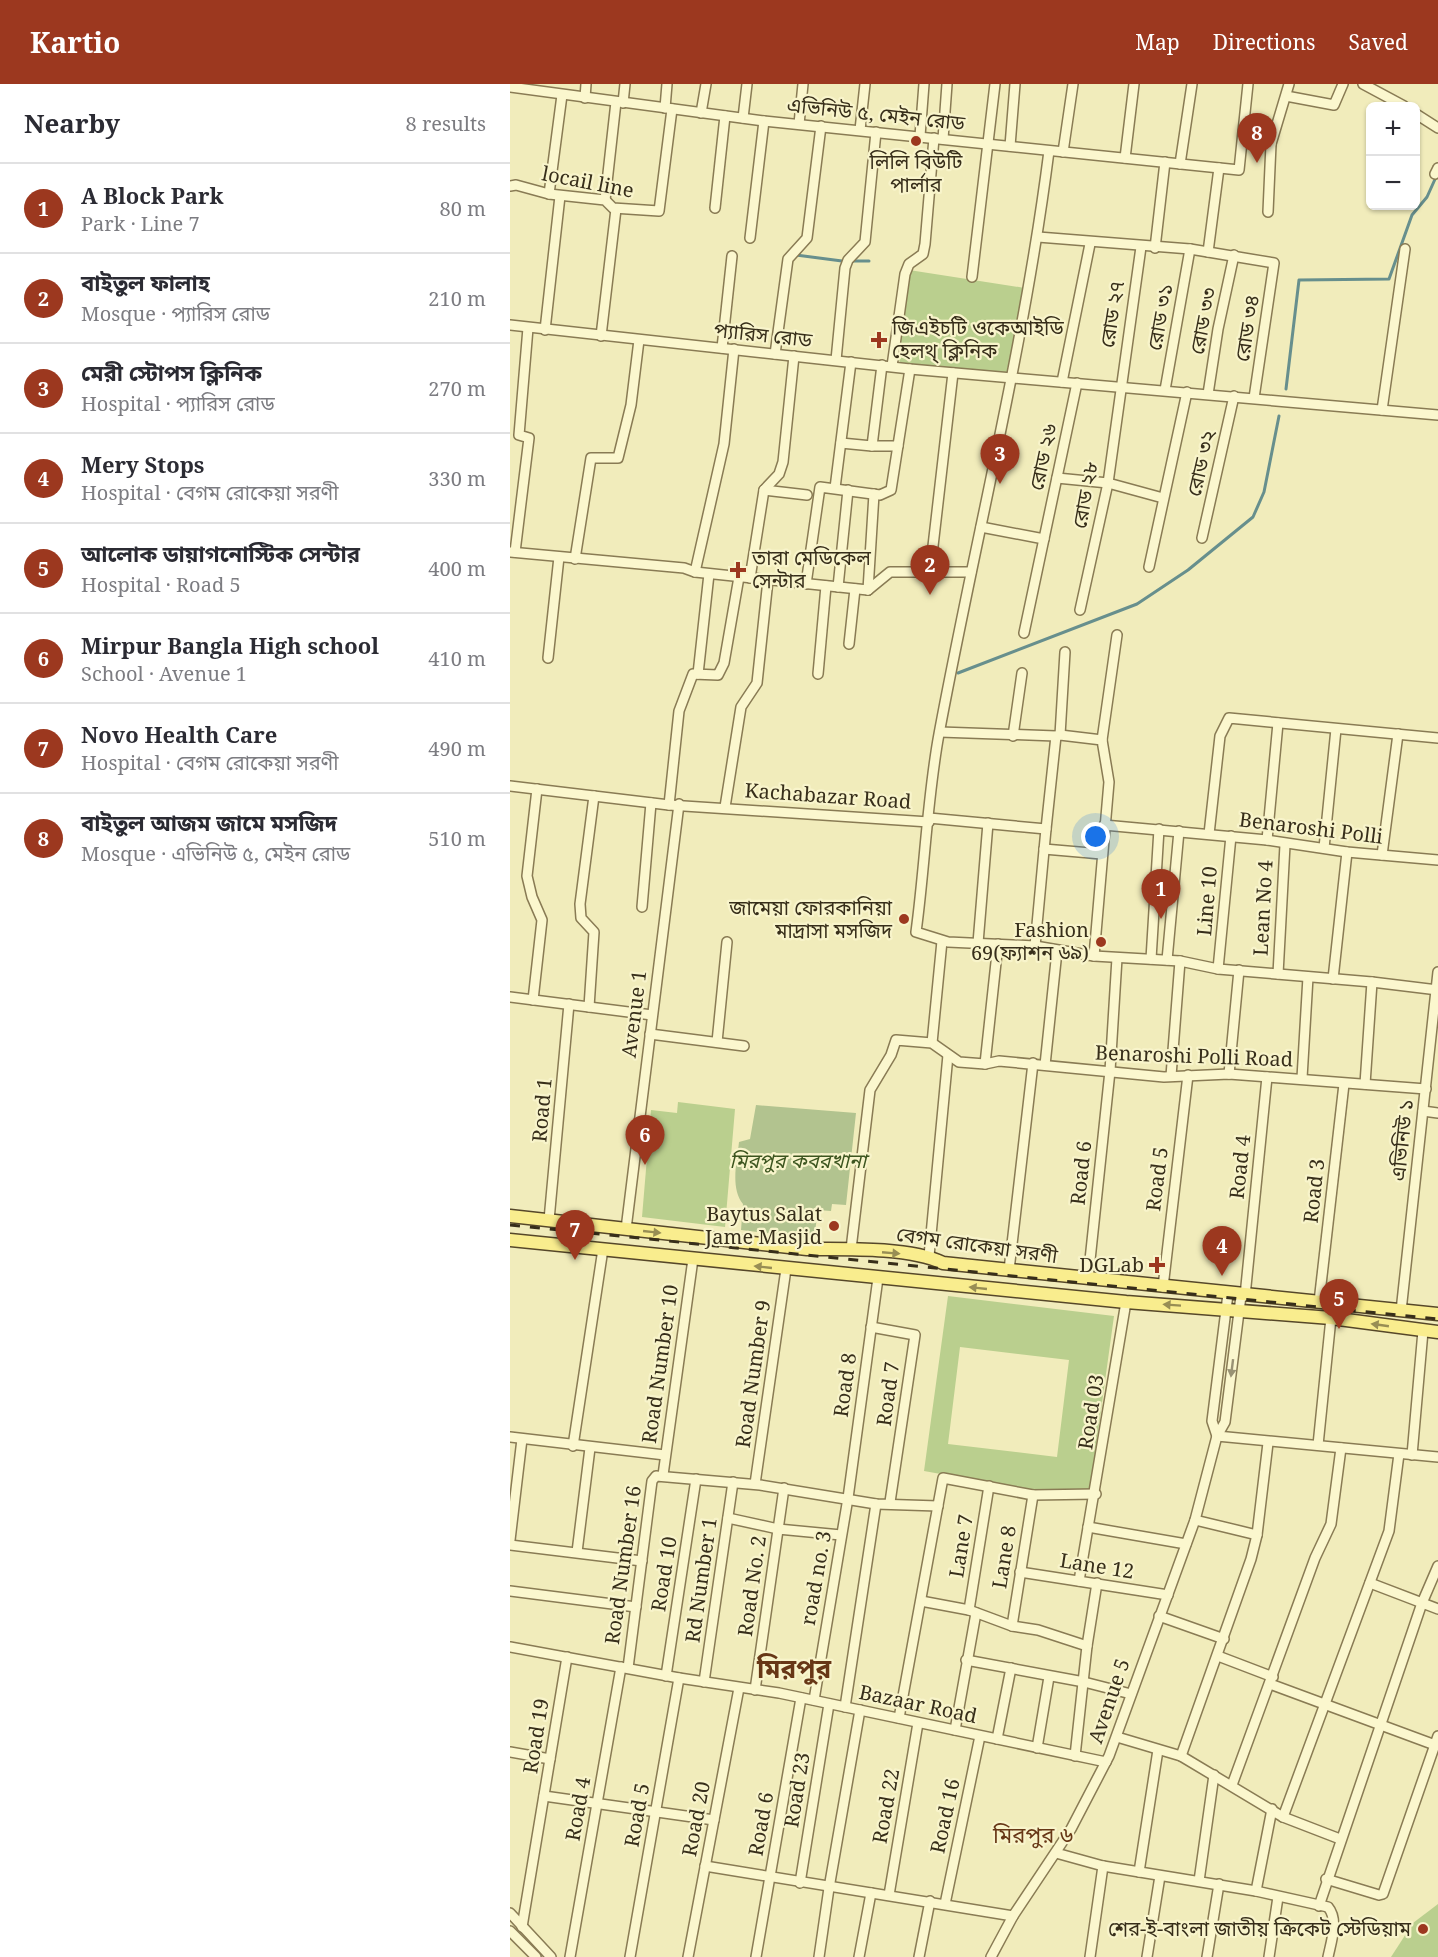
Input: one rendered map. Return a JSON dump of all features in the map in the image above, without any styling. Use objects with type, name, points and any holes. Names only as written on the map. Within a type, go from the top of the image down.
[{"type":"main road","name":"বেগম রোকেয়া সরণী","points":[[510,1216],[807,1249],[851,1249],[929,1256],[943,1263],[1438,1314]]},
{"type":"main road","name":"বেগম রোকেয়া সরণী","points":[[510,1242],[1231,1312],[1331,1318],[1438,1332]]},
{"type":"street","points":[[585,98],[586,84]]},
{"type":"street","points":[[604,200],[625,84]]},
{"type":"street","points":[[667,84],[668,108]]},
{"type":"street","points":[[701,113],[706,84]]},
{"type":"street","points":[[743,118],[747,84]]},
{"type":"street","points":[[800,124],[803,84]]},
{"type":"street","points":[[860,130],[865,84]]},
{"type":"street","points":[[920,136],[924,84]]},
{"type":"street","points":[[892,366],[905,274],[909,264],[923,254],[925,244],[947,84]]},
{"type":"street","points":[[972,277],[995,84]]},
{"type":"street","points":[[1010,146],[1014,84]]},
{"type":"street","points":[[1063,152],[1073,84]]},
{"type":"street","points":[[1125,158],[1134,84]]},
{"type":"street","points":[[1180,164],[1192,84]]},
{"type":"street","points":[[1248,84],[1243,141],[1271,144]]},
{"type":"street","points":[[1268,212],[1271,144],[1290,84]]},
{"type":"street","points":[[1286,96],[1334,105],[1343,84]]},
{"type":"street","points":[[1364,84],[1397,102]]},
{"type":"street","name":"এভিনিউ ৫, মেইন রোড","points":[[510,87],[545,88],[562,95],[764,121],[1239,170],[1243,141]]},
{"type":"street","points":[[549,194],[562,95]]},
{"type":"street","name":"locail line","points":[[510,186],[516,185],[560,196],[604,200],[616,209],[659,211],[668,108]]},
{"type":"street","points":[[715,208],[724,116]]},
{"type":"street","points":[[1420,117],[1438,128]]},
{"type":"street","points":[[750,238],[764,121]]},
{"type":"street","points":[[775,354],[788,259],[807,238],[821,126]]},
{"type":"street","points":[[836,360],[845,268],[848,260],[865,242],[876,132]]},
{"type":"street","points":[[1049,151],[1038,237],[1012,377],[940,732],[916,932],[942,940],[1035,946],[1094,956],[1180,961],[1218,969],[1437,990]]},
{"type":"street","points":[[1155,248],[1165,162]]},
{"type":"street","points":[[1208,252],[1218,168]]},
{"type":"street","points":[[545,330],[560,196]]},
{"type":"street","points":[[601,336],[616,209]]},
{"type":"street","points":[[1038,237],[1090,244],[1190,249],[1234,255]]},
{"type":"street","points":[[1062,381],[1090,244]]},
{"type":"street","name":"রোড ২৭","points":[[1119,386],[1141,247]]},
{"type":"street","name":"রোড ৩১","points":[[1165,390],[1190,249]]},
{"type":"street","points":[[1382,410],[1405,249]]},
{"type":"street","name":"রোড ৩৪","points":[[1234,255],[1274,262],[1254,398]]},
{"type":"street","name":"রোড ৩৩","points":[[1208,394],[1218,329],[1234,255]]},
{"type":"street","points":[[722,348],[732,256]]},
{"type":"street","name":"প্যারিস রোড","points":[[510,325],[909,369],[1438,415]]},
{"type":"street","points":[[528,328],[519,435],[529,438],[513,552],[684,568],[709,574],[868,590],[890,572],[971,572]]},
{"type":"street","points":[[575,559],[591,458],[618,458],[631,405],[639,340]]},
{"type":"street","points":[[695,572],[724,444],[734,349]]},
{"type":"street","points":[[750,578],[764,490],[782,468],[794,356]]},
{"type":"street","points":[[835,488],[851,362]]},
{"type":"street","points":[[872,446],[882,365]]},
{"type":"street","points":[[806,584],[820,487],[880,495],[891,490],[909,369]]},
{"type":"street","points":[[930,572],[953,373]]},
{"type":"street","name":"রোড ২৬","points":[[1024,633],[1077,383]]},
{"type":"street","name":"রোড ২৮","points":[[1080,610],[1108,483],[1119,386]]},
{"type":"street","points":[[1149,567],[1187,392]]},
{"type":"street","name":"রোড ৩২","points":[[1202,538],[1234,396]]},
{"type":"street","points":[[841,443],[898,446]]},
{"type":"street","points":[[1057,478],[1108,483],[1163,498]]},
{"type":"street","points":[[764,490],[807,495]]},
{"type":"street","points":[[838,587],[848,490]]},
{"type":"street","points":[[868,590],[874,494]]},
{"type":"street","points":[[981,526],[1044,539]]},
{"type":"street","points":[[548,658],[560,557]]},
{"type":"street","points":[[698,674],[709,574]]},
{"type":"street","points":[[669,805],[679,711],[693,674],[718,675],[724,663],[739,577]]},
{"type":"street","name":"Kachabazar Road","points":[[725,807],[741,707],[757,682],[768,580]]},
{"type":"street","points":[[818,674],[826,586]]},
{"type":"street","points":[[849,644],[855,589]]},
{"type":"street","points":[[1094,956],[1109,782],[1102,740],[1117,635]]},
{"type":"street","points":[[1035,946],[1065,652]]},
{"type":"street","points":[[1013,736],[1022,673]]},
{"type":"street","points":[[1209,834],[1220,736],[1229,718],[1438,738]]},
{"type":"street","points":[[1267,840],[1278,723]]},
{"type":"street","points":[[1324,848],[1336,729]]},
{"type":"street","points":[[940,732],[1058,736],[1102,740]]},
{"type":"street","points":[[1382,855],[1398,734]]},
{"type":"street","name":"Kachabazar Road","points":[[510,786],[669,805],[988,823],[1046,829]]},
{"type":"street","points":[[533,1000],[542,920],[531,897],[527,876],[537,789]]},
{"type":"street","points":[[589,1007],[594,932],[581,918],[580,904],[594,796]]},
{"type":"street","points":[[642,907],[651,802]]},
{"type":"street","name":"Avenue 1","points":[[626,1229],[679,804]]},
{"type":"street","points":[[978,943],[988,823]]},
{"type":"street","name":"Benaroshi Polli","points":[[1104,825],[1231,836],[1267,840],[1285,845],[1438,860]]},
{"type":"street","points":[[1151,960],[1159,829]]},
{"type":"street","points":[[1167,960],[1179,831]]},
{"type":"street","name":"Line 10","points":[[1218,969],[1231,836]]},
{"type":"street","name":"Lean No 4","points":[[1278,974],[1285,845]]},
{"type":"street","points":[[1044,849],[1102,854]]},
{"type":"street","points":[[1333,980],[1347,852]]},
{"type":"street","points":[[851,1249],[870,1090],[891,1055],[896,1040],[932,1043],[942,940]]},
{"type":"street","points":[[717,1042],[727,942]]},
{"type":"street","points":[[985,1064],[998,944]]},
{"type":"street","points":[[1045,1065],[1057,951]]},
{"type":"street","points":[[1110,1071],[1117,958]]},
{"type":"street","points":[[1171,1076],[1180,961]]},
{"type":"street","points":[[1229,1074],[1239,970]]},
{"type":"street","name":"এভিনিউ ১","points":[[1401,1311],[1438,972]]},
{"type":"street","points":[[1302,1078],[1308,977]]},
{"type":"street","points":[[1365,1084],[1372,982]]},
{"type":"street","points":[[510,998],[652,1015]]},
{"type":"street","name":"Road 1","points":[[549,1220],[570,1004]]},
{"type":"street","points":[[650,1034],[744,1046]]},
{"type":"street","name":"Benaroshi Polli Road","points":[[932,1043],[960,1062],[985,1064],[999,1061],[1171,1076],[1229,1074],[1302,1078],[1426,1089]]},
{"type":"street","points":[[929,1256],[948,1055]]},
{"type":"street","points":[[1009,1270],[1033,1064]]},
{"type":"street","name":"Road 6","points":[[1089,1279],[1110,1071]]},
{"type":"street","name":"Road 5","points":[[1163,1287],[1188,1075]]},
{"type":"street","name":"Road 4","points":[[1231,1312],[1238,1295],[1267,1077]]},
{"type":"street","name":"Road 3","points":[[1319,1302],[1344,1083]]},
{"type":"street","points":[[1424,1111],[1438,1113]]},
{"type":"street","points":[[573,1446],[603,1250]]},
{"type":"street","name":"Road Number 10","points":[[663,1475],[693,1259]]},
{"type":"street","name":"Road Number 9","points":[[755,1484],[786,1269]]},
{"type":"street","name":"Road 8","points":[[848,1498],[878,1278]]},
{"type":"street","name":"Road 03","points":[[1079,1581],[1096,1494],[1126,1302]]},
{"type":"street","points":[[1231,1312],[1212,1422],[1217,1436],[1268,1443],[1318,1445],[1438,1457]]},
{"type":"street","name":"Avenue 5","points":[[991,1957],[1013,1916],[1056,1853],[1106,1762],[1117,1737],[1195,1520],[1217,1436],[1225,1422],[1231,1312]]},
{"type":"street","points":[[1318,1445],[1331,1318]]},
{"type":"street","name":"Road 7","points":[[871,1326],[915,1335],[890,1502]]},
{"type":"street","points":[[1412,1455],[1424,1331]]},
{"type":"street","points":[[510,1437],[665,1455]]},
{"type":"street","points":[[510,1540],[522,1439]]},
{"type":"street","points":[[1181,1756],[1224,1639],[1257,1535],[1268,1443]]},
{"type":"street","points":[[577,1552],[590,1448]]},
{"type":"street","points":[[1232,1785],[1316,1558],[1331,1524],[1341,1448]]},
{"type":"street","points":[[1283,1817],[1389,1531],[1399,1454]]},
{"type":"street","points":[[663,1475],[755,1484],[876,1504],[890,1502],[938,1506]]},
{"type":"street","name":"Road Number 16","points":[[624,1668],[636,1607],[653,1478],[663,1475]]},
{"type":"street","points":[[899,1718],[943,1478],[1033,1495],[1096,1494]]},
{"type":"street","name":"Road 10","points":[[666,1676],[696,1479]]},
{"type":"street","name":"Rd Number 1","points":[[704,1682],[733,1482]]},
{"type":"street","name":"Lane 7","points":[[973,1612],[989,1486]]},
{"type":"street","name":"Road No. 2","points":[[755,1689],[784,1488]]},
{"type":"street","name":"Lane 8","points":[[1012,1626],[1033,1495]]},
{"type":"street","name":"road no. 3","points":[[814,1700],[848,1498]]},
{"type":"street","points":[[845,1707],[876,1504]]},
{"type":"street","points":[[728,1518],[778,1529],[842,1535]]},
{"type":"street","points":[[1195,1520],[1257,1535]]},
{"type":"street","points":[[1088,1527],[1186,1544]]},
{"type":"street","points":[[510,1545],[642,1561]]},
{"type":"street","points":[[1318,1906],[1422,1603],[1438,1566]]},
{"type":"street","name":"Lane 12","points":[[1020,1572],[1168,1595]]},
{"type":"street","points":[[1075,1756],[1086,1646],[1097,1583]]},
{"type":"street","points":[[1370,1583],[1438,1609]]},
{"type":"street","points":[[510,1591],[636,1607]]},
{"type":"street","points":[[921,1601],[973,1612],[1012,1626],[1038,1630],[1086,1646]]},
{"type":"street","points":[[955,1730],[973,1612]]},
{"type":"street","points":[[1159,1616],[1224,1639]]},
{"type":"street","name":"Bazaar Road","points":[[510,1647],[814,1700],[1106,1762]]},
{"type":"street","points":[[1218,1656],[1380,1725],[1437,1740],[1383,1894],[1379,1895],[1326,1879]]},
{"type":"street","name":"Road 19","points":[[522,1927],[567,1657]]},
{"type":"street","points":[[966,1660],[1084,1682],[1131,1694]]},
{"type":"street","name":"Road 4","points":[[570,1957],[624,1668]]},
{"type":"street","points":[[997,1739],[1011,1668]]},
{"type":"street","points":[[1037,1748],[1049,1677]]},
{"type":"street","name":"Road 5","points":[[630,1957],[679,1678]]},
{"type":"street","name":"Road 20","points":[[688,1957],[739,1688]]},
{"type":"street","name":"Road 6","points":[[756,1957],[801,1698]]},
{"type":"street","name":"Road 23","points":[[800,1883],[829,1704]]},
{"type":"street","points":[[819,1957],[860,1710]]},
{"type":"street","name":"Road 22","points":[[889,1895],[918,1723]]},
{"type":"street","name":"Road 16","points":[[945,1904],[980,1736]]},
{"type":"street","points":[[1117,1737],[1181,1756],[1283,1817],[1340,1839]]},
{"type":"street","points":[[1139,1872],[1158,1750]]},
{"type":"street","points":[[510,1752],[550,1759]]},
{"type":"street","points":[[1198,1881],[1214,1774]]},
{"type":"street","points":[[544,1796],[714,1820]]},
{"type":"street","points":[[1256,1891],[1272,1809]]},
{"type":"street","points":[[1056,1853],[1103,1866],[1220,1884],[1328,1908],[1332,1912],[1334,1927],[1328,1957]]},
{"type":"street","points":[[705,1866],[829,1888],[930,1901],[1013,1916]]},
{"type":"street","points":[[1090,1957],[1103,1866]]},
{"type":"street","points":[[1147,1957],[1160,1876]]},
{"type":"street","points":[[1207,1957],[1220,1884]]},
{"type":"street","points":[[859,1957],[871,1893]]},
{"type":"street","points":[[1269,1957],[1278,1897]]},
{"type":"street","points":[[921,1957],[930,1901]]},
{"type":"street","points":[[510,1913],[550,1957]]},
{"type":"street","points":[[510,1931],[536,1957]]},
{"type":"green space","points":[[909,270],[1025,288],[1006,375],[901,363],[897,357]]},
{"type":"green space","points":[[678,1102],[735,1109],[725,1227],[642,1217],[651,1110],[677,1113]]},
{"type":"green space","name":"মিরপুর কবরখানা","points":[[756,1105],[856,1113],[846,1205],[832,1204],[831,1211],[818,1210],[814,1239],[741,1230],[743,1204],[735,1183],[735,1174],[739,1142],[750,1139]]},
{"type":"green space","points":[[948,1296],[1114,1316],[1089,1497],[1013,1487],[924,1471]],"holes":[[[960,1347],[1069,1360],[1057,1457],[948,1444]]]},
{"type":"green space","name":"শের-ই-বাংলা জাতীয় ক্রিকেট স্টেডিয়াম","points":[[1438,1904],[1438,1957],[1391,1957],[1413,1923]]},
{"type":"waterway","points":[[1286,389],[1299,280],[1389,279],[1412,215],[1427,197],[1436,177]]},
{"type":"waterway","points":[[796,255],[842,261],[869,261]]},
{"type":"waterway","points":[[958,673],[1137,604],[1188,570],[1253,517],[1264,492],[1279,416]]},
{"type":"railway","points":[[510,1225],[1438,1319]]},
{"type":"place","name":"লিলি বিউটি পার্লার","points":[[916,141]]},
{"type":"place","name":"বাইতুল আজম জামে মসজিদ","points":[[1257,163]]},
{"type":"place","name":"জিএইচটি ওকেআইডি হেলথ্ ক্লিনিক","points":[[879,340]]},
{"type":"place","name":"মেরী স্টোপস ক্লিনিক","points":[[1000,484]]},
{"type":"place","name":"তারা মেডিকেল সেন্টার","points":[[738,570]]},
{"type":"place","name":"বাইতুল ফালাহ","points":[[930,595]]},
{"type":"place","name":"জামেয়া ফোরকানিয়া মাদ্রাসা মসজিদ","points":[[904,919]]},
{"type":"place","name":"A Block Park","points":[[1161,919]]},
{"type":"place","name":"Fashion 69(ফ্যাশন ৬৯)","points":[[1101,942]]},
{"type":"place","name":"Mirpur Bangla High school","points":[[645,1165]]},
{"type":"place","name":"Baytus Salat Jame Masjid","points":[[834,1226]]},
{"type":"place","name":"Novo Health Care","points":[[575,1260]]},
{"type":"place","name":"DGLab","points":[[1157,1265]]},
{"type":"place","name":"Mery Stops","points":[[1222,1276]]},
{"type":"place","name":"আলোক ডায়াগনোস্টিক সেন্টার","points":[[1339,1329]]},
{"type":"place","name":"শের-ই-বাংলা জাতীয় ক্রিকেট স্টেডিয়াম","points":[[1423,1929]]},
{"type":"district","name":"মিরপুর","points":[[794,1669]]},
{"type":"district","name":"মিরপুর ৬","points":[[1033,1835]]}]
